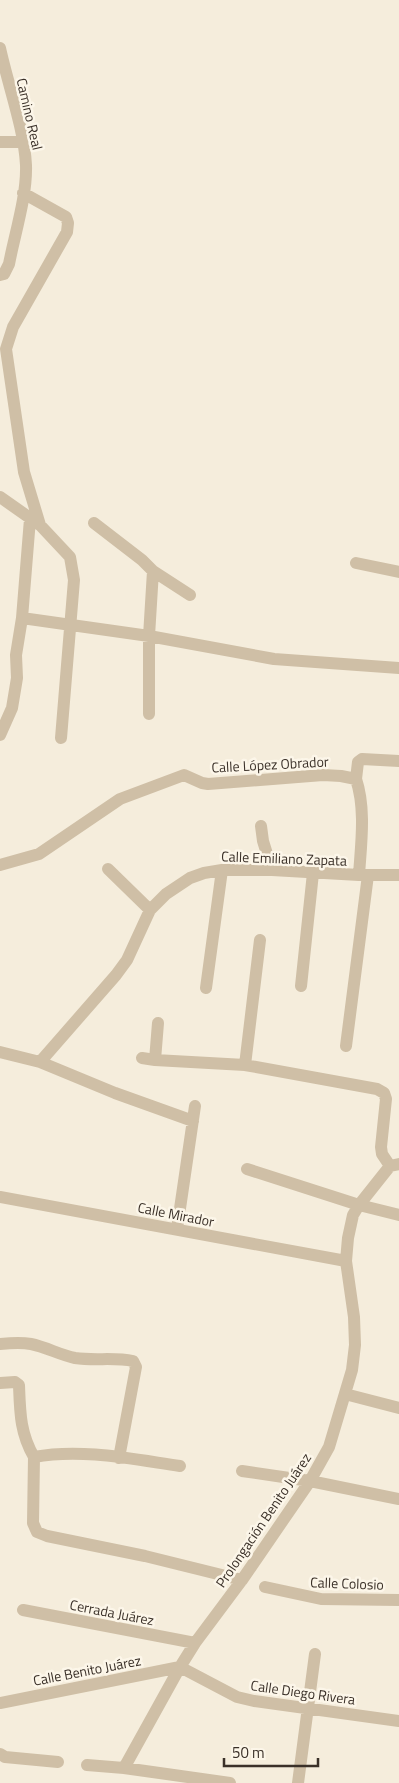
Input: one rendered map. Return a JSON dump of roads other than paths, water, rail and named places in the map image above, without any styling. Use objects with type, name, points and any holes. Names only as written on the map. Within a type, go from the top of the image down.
[{"type":"street","name":"Camino Real","points":[[0,48],[3,78],[23,142],[26,165],[23,194],[9,264],[2,274]]},
{"type":"street","points":[[0,142],[23,142]]},
{"type":"street","points":[[0,735],[12,708],[18,639],[35,522],[24,472],[6,349],[13,327],[68,232],[66,217],[23,194]]},
{"type":"street","points":[[0,497],[35,522],[70,557],[74,580],[61,738]]},
{"type":"street","points":[[94,524],[142,560],[153,571],[190,595]]},
{"type":"street","points":[[356,563],[399,572]]},
{"type":"street","points":[[149,714],[149,636],[153,571]]},
{"type":"street","points":[[22,618],[149,636],[274,659],[399,668]]},
{"type":"street","points":[[346,1046],[363,875],[361,804],[356,779],[358,762],[362,759],[399,760]]},
{"type":"street","name":"Calle López Obrador","points":[[0,865],[40,854],[120,799],[184,775],[208,784],[323,775],[356,779]]},
{"type":"street","points":[[261,826],[262,841],[272,870]]},
{"type":"street","points":[[40,1062],[128,960],[150,910],[108,869]]},
{"type":"street","points":[[206,988],[222,870]]},
{"type":"street","name":"Calle Emiliano Zapata","points":[[150,910],[166,894],[190,878],[222,870],[272,870],[363,875],[399,874]]},
{"type":"street","points":[[301,986],[313,873]]},
{"type":"street","points":[[245,1065],[260,940]]},
{"type":"street","points":[[158,1023],[148,1059],[245,1065],[377,1089],[384,1093],[386,1100],[381,1147],[382,1154],[395,1165],[359,1205],[353,1215],[346,1261]]},
{"type":"street","points":[[0,1052],[40,1062],[115,1093],[193,1120]]},
{"type":"street","points":[[177,1229],[195,1106]]},
{"type":"street","points":[[248,1169],[359,1205],[399,1215]]},
{"type":"street","name":"Calle Mirador","points":[[0,1197],[346,1261]]},
{"type":"street","name":"Prolongación Benito Juárez","points":[[124,1768],[195,1643],[242,1580],[310,1481],[329,1447],[346,1394],[352,1370],[355,1345],[354,1317],[346,1261]]},
{"type":"street","points":[[0,1344],[32,1344],[74,1358],[133,1361],[136,1367],[119,1458]]},
{"type":"street","points":[[0,1383],[14,1382],[19,1385],[19,1406],[24,1437],[34,1457],[33,1523],[37,1532],[47,1536],[145,1556],[242,1580]]},
{"type":"street","points":[[346,1394],[399,1408]]},
{"type":"street","points":[[34,1457],[51,1453],[119,1458],[180,1466]]},
{"type":"street","points":[[242,1471],[310,1481],[399,1499]]},
{"type":"street","name":"Calle Colosio","points":[[265,1587],[320,1599],[399,1600]]},
{"type":"street","name":"Cerrada Juárez","points":[[23,1610],[195,1643]]},
{"type":"street","points":[[298,1783],[315,1654]]},
{"type":"street","name":"Calle Benito Juárez","points":[[0,1703],[180,1667]]},
{"type":"street","name":"Calle Diego Rivera","points":[[180,1667],[238,1697],[254,1701],[399,1721]]},
{"type":"street","points":[[0,1754],[5,1757],[58,1762]]},
{"type":"street","points":[[87,1765],[124,1768],[176,1779],[230,1783]]}]
